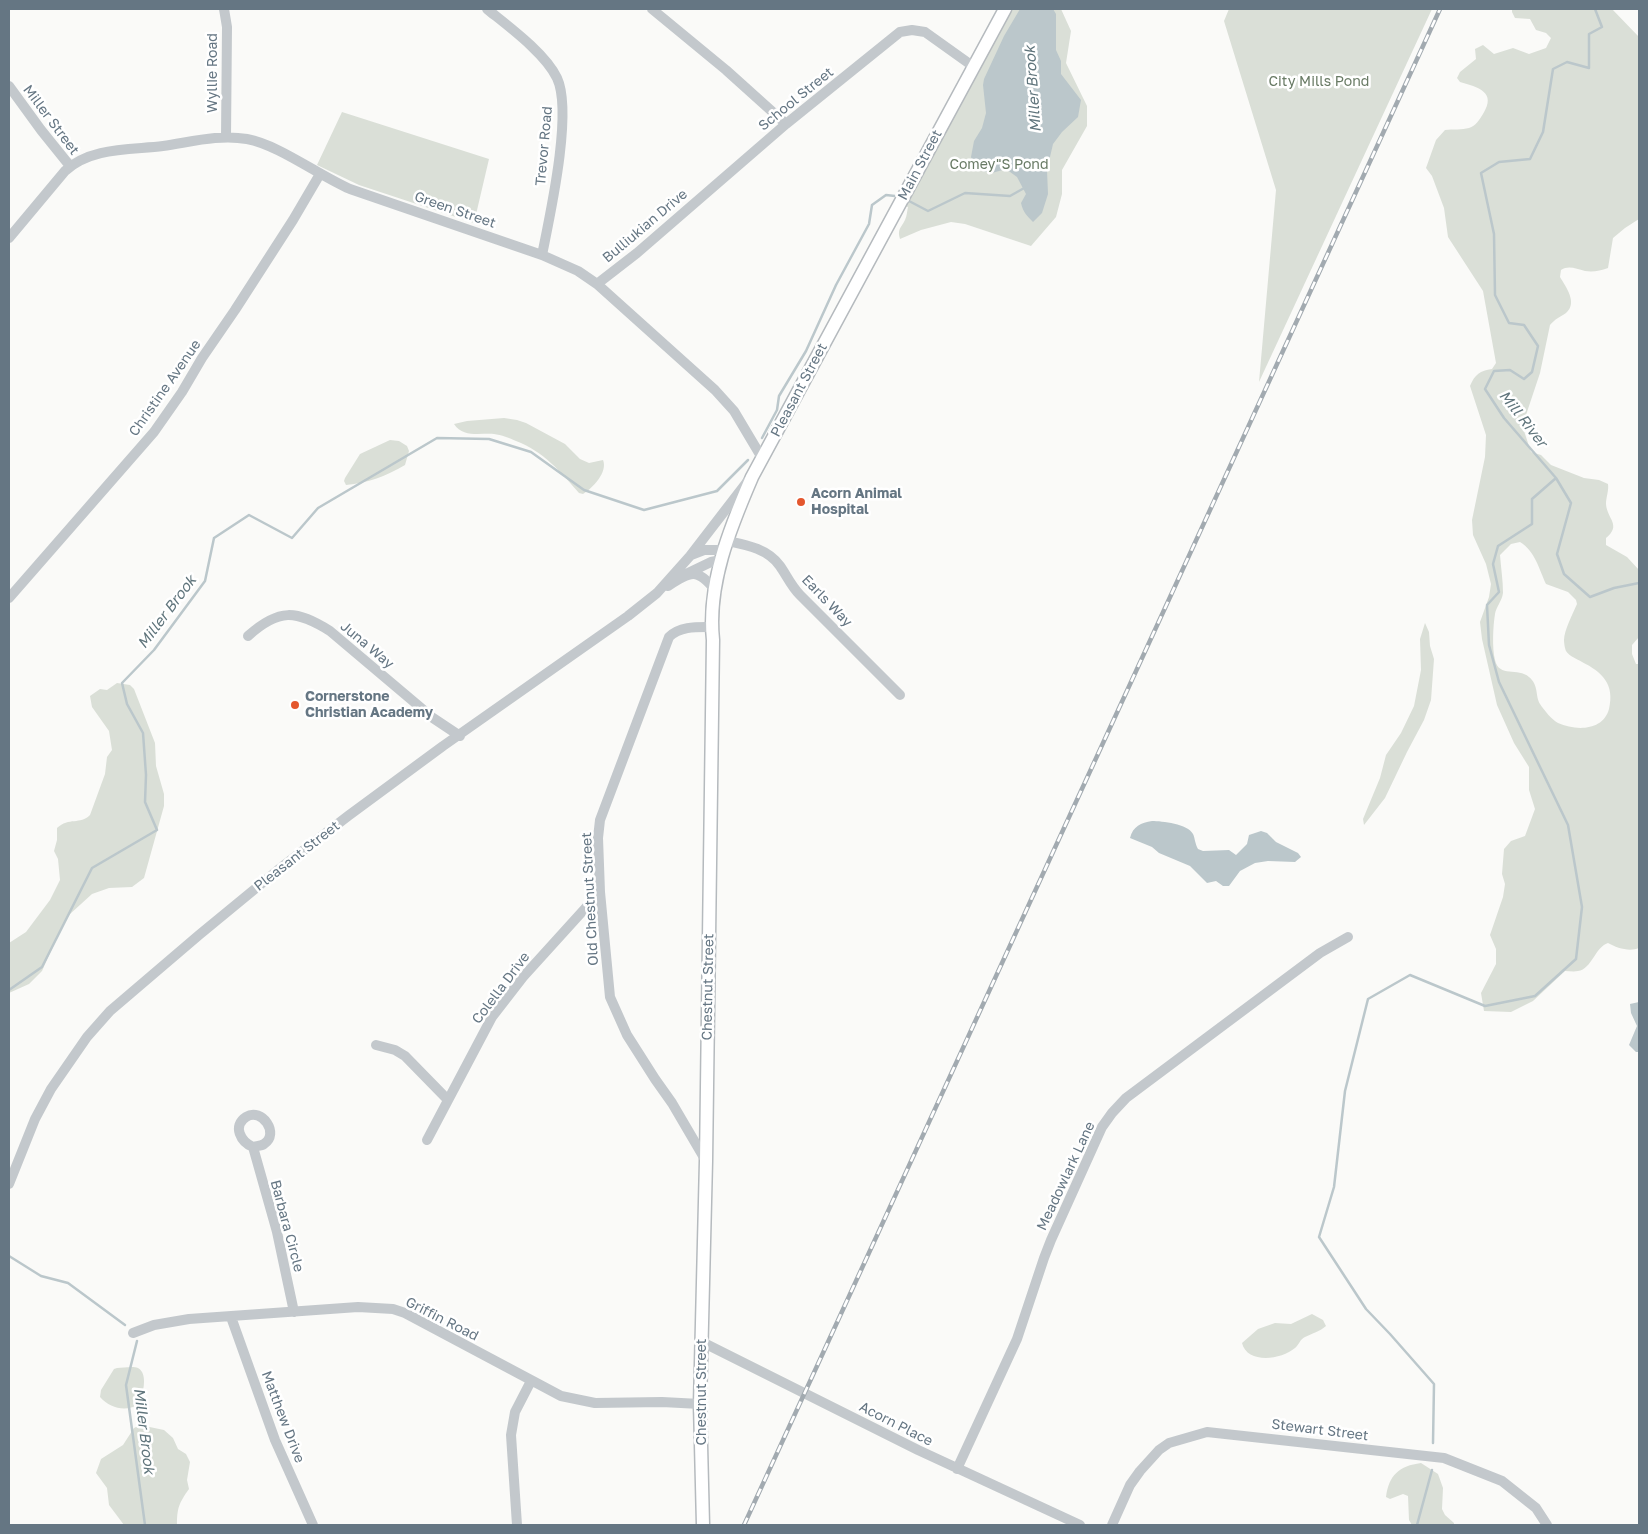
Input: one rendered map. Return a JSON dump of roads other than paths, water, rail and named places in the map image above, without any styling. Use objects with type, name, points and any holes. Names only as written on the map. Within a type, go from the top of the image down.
[{"type":"main road","name":"Main Street","points":[[836,321],[1005,9]]},
{"type":"main road","name":"Pleasant Street","points":[[762,458],[836,321]]},
{"type":"main road","name":"Chestnut Street","points":[[703,1525],[700,1404],[706,1161],[712,627],[715,590],[724,550],[752,477],[762,458]]},
{"type":"street","name":"Wyllie Road","points":[[224,9],[227,27],[226,137]]},
{"type":"street","name":"Trevor Road","points":[[486,9],[519,36],[546,63],[556,76],[562,97],[562,129],[555,185],[542,254]]},
{"type":"street","points":[[652,9],[726,70],[786,124]]},
{"type":"street","name":"School Street","points":[[710,189],[786,124],[900,32],[912,30],[925,32],[974,67]]},
{"type":"street","name":"Miller Street","points":[[9,86],[70,166],[9,238]]},
{"type":"street","name":"Green Street","points":[[70,166],[94,155],[118,150],[226,137],[248,139],[268,146],[350,189],[542,254],[578,271],[597,284],[715,390],[734,411],[762,458]]},
{"type":"street","name":"Christine Avenue","points":[[9,598],[154,432],[272,253],[320,174]]},
{"type":"street","name":"Bulliukian Drive","points":[[597,284],[644,248],[710,189]]},
{"type":"street","name":"Pleasant Street","points":[[656,593],[690,556],[752,477]]},
{"type":"street","name":"Earls Way","points":[[724,550],[752,547],[765,552],[780,565],[791,586],[900,696]]},
{"type":"street","points":[[690,556],[704,550],[724,550]]},
{"type":"street","name":"Pleasant Street","points":[[9,1184],[35,1119],[51,1089],[88,1037],[110,1011],[278,870],[355,810],[628,616],[656,593],[724,550]]},
{"type":"street","points":[[683,576],[691,574],[702,576],[715,590]]},
{"type":"street","name":"Juna Way","points":[[248,636],[263,623],[288,615],[300,616],[313,621],[330,631],[433,718],[460,736]]},
{"type":"street","name":"Old Chestnut Street","points":[[706,1161],[672,1103],[627,1035],[610,997],[600,892],[598,838],[600,820],[670,637],[674,632],[680,630],[712,627]]},
{"type":"street","name":"Colella Drive","points":[[427,1140],[492,1018],[524,977],[600,892]]},
{"type":"street","name":"Meadowlark Lane","points":[[958,1469],[1021,1330],[1037,1276],[1051,1240],[1102,1127],[1112,1113],[1126,1098],[1320,953],[1348,937]]},
{"type":"street","points":[[376,1045],[395,1050],[405,1056],[448,1100]]},
{"type":"street","name":"Barbara Circle","points":[[253,1147],[282,1252],[294,1312]]},
{"type":"street","name":"Griffin Road","points":[[133,1333],[146,1327],[170,1321],[358,1307],[393,1309],[406,1313],[561,1396],[584,1402],[700,1404]]},
{"type":"street","name":"Matthew Drive","points":[[231,1317],[275,1440],[313,1525]]},
{"type":"street","name":"Acorn Place","points":[[702,1342],[958,1469],[1080,1525]]},
{"type":"street","points":[[517,1525],[511,1435],[516,1412],[531,1381]]},
{"type":"street","name":"Stewart Street","points":[[1112,1525],[1130,1485],[1159,1450],[1169,1444],[1207,1432],[1444,1458],[1502,1481],[1536,1508],[1546,1525]]},
{"type":"water","points":[[1020,9],[1053,9],[1056,14],[1056,50],[1061,61],[1061,74],[1081,100],[1078,117],[1062,132],[1053,144],[1047,170],[1048,194],[1042,213],[1033,222],[1022,206],[1021,203],[1026,194],[1017,177],[1006,169],[992,173],[975,169],[971,157],[974,141],[982,128],[986,113],[984,79],[1004,36]]},
{"type":"water","points":[[1152,821],[1168,822],[1186,828],[1193,834],[1198,849],[1203,851],[1229,850],[1236,855],[1247,844],[1249,835],[1261,831],[1267,833],[1276,842],[1298,853],[1301,857],[1295,862],[1268,861],[1255,863],[1240,871],[1229,886],[1223,886],[1216,881],[1207,883],[1190,866],[1130,838],[1138,826]]},
{"type":"water","points":[[1639,1002],[1639,1052],[1636,1052],[1629,1045],[1637,1026],[1631,1013],[1630,1004]]},
{"type":"waterway","name":"Mill River","points":[[1595,9],[1602,27],[1589,34],[1589,68],[1567,62],[1553,69],[1543,132],[1530,159],[1499,162],[1481,173],[1494,234],[1495,295],[1509,323],[1524,325],[1538,346],[1532,372],[1524,379],[1510,370],[1494,371],[1485,389],[1504,418],[1556,478],[1571,503],[1557,554],[1564,574],[1590,597],[1614,588],[1639,583]]},
{"type":"waterway","name":"Miller Brook","points":[[909,201],[928,211],[965,193],[1010,196],[1026,187]]},
{"type":"waterway","name":"Miller Brook","points":[[762,438],[777,410],[779,396],[806,351],[836,285],[869,224],[872,205],[886,195],[895,196]]},
{"type":"waterway","name":"Miller Brook","points":[[9,990],[42,967],[92,868],[157,830],[145,802],[146,775],[143,733],[127,704],[122,683],[154,650],[205,581],[214,538],[249,515],[292,538],[318,508],[437,438],[489,439],[531,452],[584,490],[644,510],[717,491],[748,460]]},
{"type":"waterway","points":[[1433,1443],[1434,1384],[1366,1309],[1319,1237],[1334,1187],[1345,1091],[1368,999],[1410,975],[1485,1006],[1535,996],[1576,959],[1582,907],[1568,825],[1499,682],[1489,645],[1487,605],[1499,592],[1493,564],[1498,546],[1532,524],[1532,499],[1556,478]]},
{"type":"waterway","name":"Miller Brook","points":[[9,1256],[41,1276],[68,1283],[125,1325]]},
{"type":"waterway","name":"Miller Brook","points":[[137,1341],[126,1385],[145,1525]]},
{"type":"waterway","points":[[1417,1525],[1432,1470]]},
{"type":"railway","points":[[744,1525],[1440,9]]},
{"type":"place","name":"Acorn Animal Hospital","points":[[801,502]]},
{"type":"place","name":"Cornerstone Christian Academy","points":[[295,705]]},
{"type":"park label","name":"City Mills Pond","points":[[1319,82]]},
{"type":"park label","name":"Comey\"S Pond","points":[[999,165]]}]
